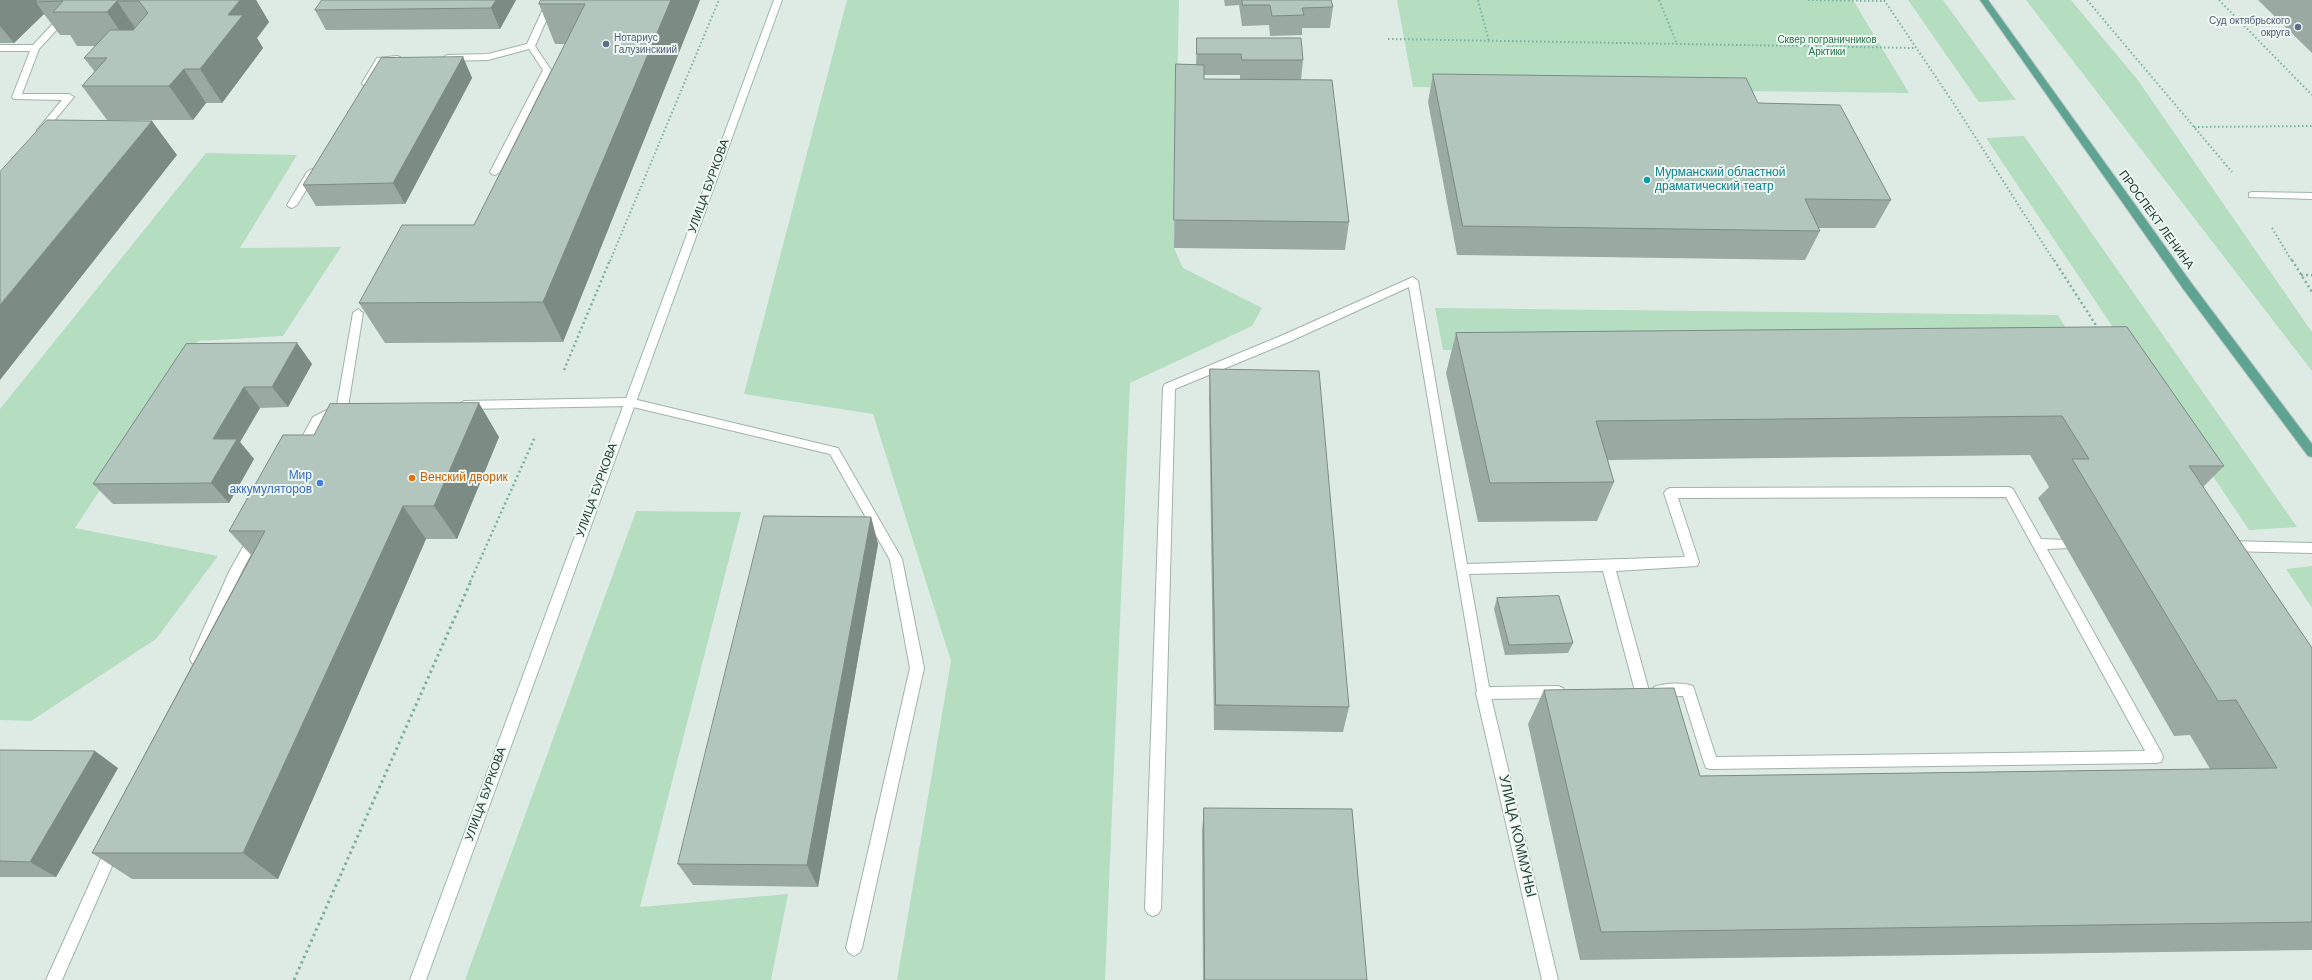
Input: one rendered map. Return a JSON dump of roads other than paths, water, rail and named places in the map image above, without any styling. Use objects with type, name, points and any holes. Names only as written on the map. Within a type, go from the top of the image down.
[{"type":"main road","name":"ПРОСПЕКТ ЛЕНИНА","points":[[1984,0],[2188,287],[2312,453]]},
{"type":"street","points":[[34,140],[69,97],[17,97],[35,48],[80,0]]},
{"type":"street","points":[[531,46],[551,0]]},
{"type":"street","name":"УЛИЦА БУРКОВА","points":[[418,980],[629,402],[778,0]]},
{"type":"street","points":[[434,58],[488,57],[531,46]]},
{"type":"street","points":[[495,172],[547,70],[531,46]]},
{"type":"street","points":[[0,48],[35,48]]},
{"type":"street","points":[[360,93],[380,60],[403,59]]},
{"type":"street","points":[[292,205],[316,166]]},
{"type":"street","points":[[2252,195],[2312,196]]},
{"type":"street","name":"УЛИЦА КОММУНЫ","points":[[1153,909],[1169,387],[1287,338],[1413,281],[1483,693],[1550,980]]},
{"type":"street","points":[[342,407],[358,313]]},
{"type":"street","points":[[450,405],[629,402],[834,451],[896,559],[917,668],[854,948]]},
{"type":"street","points":[[295,461],[317,420],[342,407],[357,407]]},
{"type":"street","points":[[1463,569],[1608,566],[1693,562],[1670,493],[2009,492],[2156,757],[1711,763],[1688,690],[1626,691]]},
{"type":"street","points":[[192,671],[236,570],[262,522]]},
{"type":"street","points":[[2038,544],[2065,544]]},
{"type":"street","points":[[2214,546],[2312,548]]},
{"type":"street","points":[[1608,566],[1642,691]]},
{"type":"street","points":[[1483,693],[1571,692]]},
{"type":"street","points":[[54,980],[118,836]]},
{"type":"place","name":"Суд октябрьского округа","points":[[2298,27]]},
{"type":"place","name":"Нотариус Галузинскиий","points":[[606,44]]},
{"type":"place","name":"Мурманский областной драматический театр","points":[[1647,180]]},
{"type":"place","name":"Венский дворик","points":[[412,478]]},
{"type":"place","name":"Мир аккумуляторов","points":[[320,483]]},
{"type":"park label","name":"Сквер пограничников Арктики","points":[[1827,46]]}]
